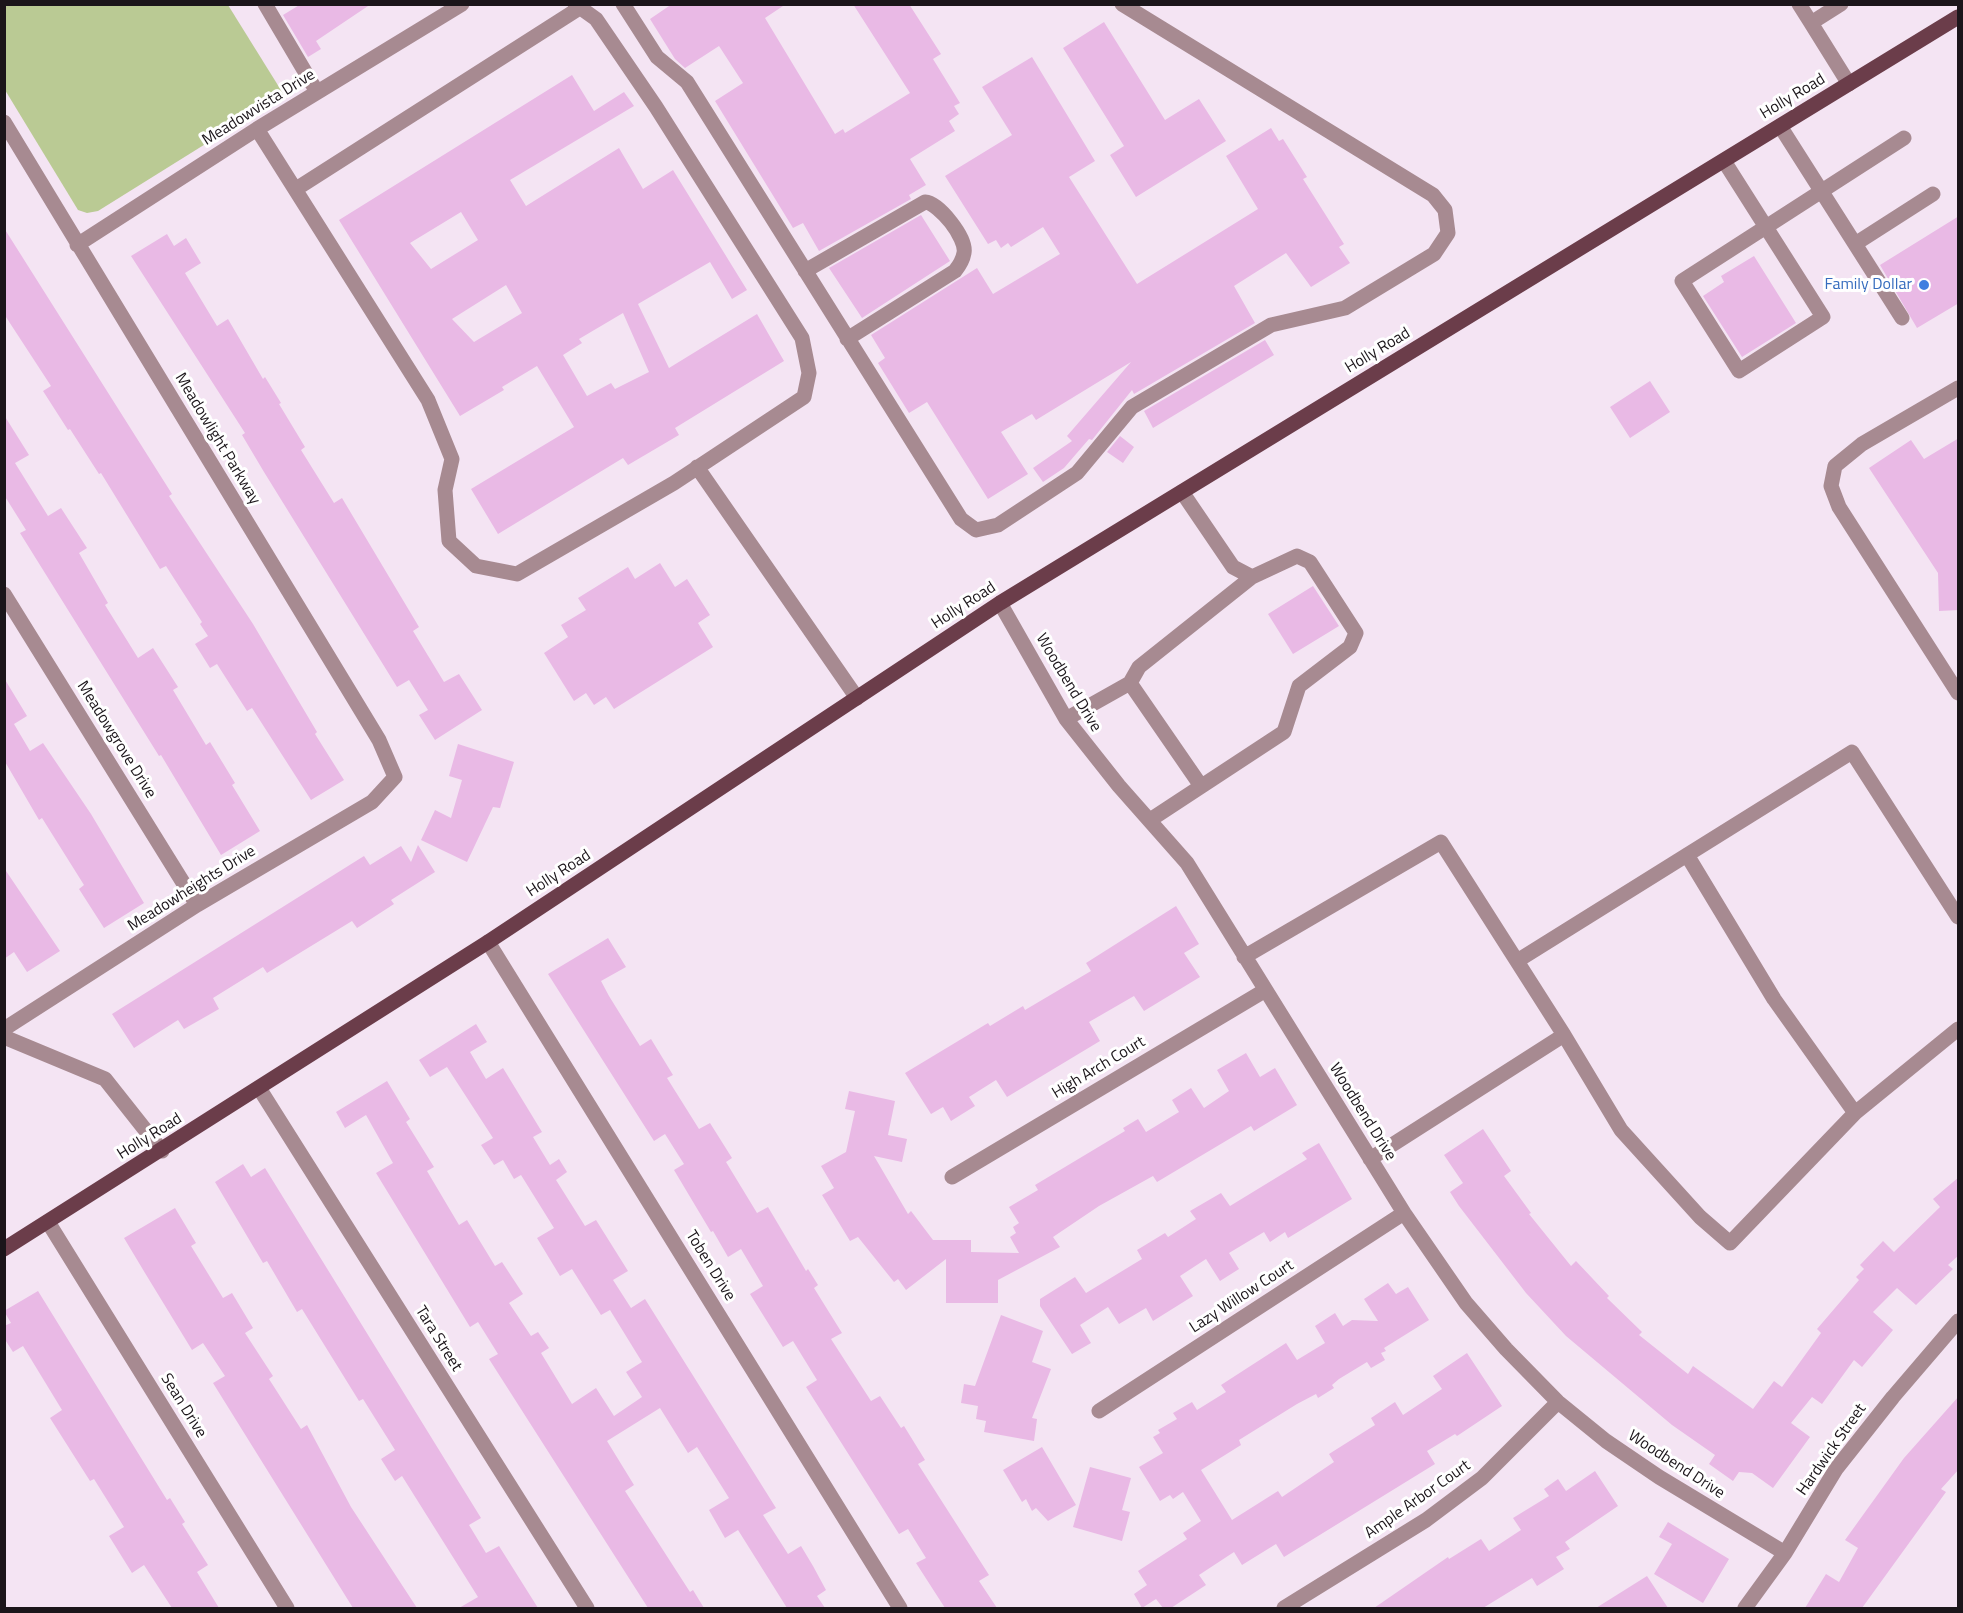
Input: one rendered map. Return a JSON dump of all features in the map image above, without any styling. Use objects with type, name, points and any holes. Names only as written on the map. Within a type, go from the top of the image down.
[{"type":"main road","name":"Holly Road","points":[[4,1249],[489,942],[1000,603],[1959,17]]},
{"type":"street","points":[[265,4],[317,92]]},
{"type":"street","name":"Meadowvista Drive","points":[[77,245],[257,129],[462,4]]},
{"type":"street","points":[[623,4],[657,57],[687,82],[961,519],[976,530],[998,525],[1077,473],[1118,422],[1142,401],[1271,325],[1345,308],[1434,254],[1448,233],[1445,210],[1433,195],[1122,4]]},
{"type":"street","points":[[1799,4],[1850,84]]},
{"type":"street","points":[[1811,23],[1841,4]]},
{"type":"street","points":[[257,129],[428,400],[452,459],[445,490],[449,541],[476,566],[517,574],[697,467],[804,397],[809,373],[802,338],[656,107],[596,19],[577,7],[296,189]]},
{"type":"street","name":"Meadowlight Parkway","points":[[4,122],[380,740],[395,777]]},
{"type":"street","points":[[1780,126],[1902,318]]},
{"type":"street","points":[[1724,160],[1766,227],[1823,317],[1739,371],[1682,281],[1766,227],[1822,191],[1904,138]]},
{"type":"street","points":[[1855,244],[1933,194]]},
{"type":"street","points":[[805,271],[925,202],[932,202],[945,215],[963,242],[964,253],[955,271],[847,339]]},
{"type":"street","points":[[1959,388],[1862,444],[1835,466],[1832,486],[1839,507],[1959,693]]},
{"type":"street","points":[[697,467],[857,698]]},
{"type":"street","points":[[1182,492],[1233,567],[1252,577]]},
{"type":"street","points":[[1066,719],[1130,683],[1139,667],[1252,577],[1297,556],[1310,562],[1356,633],[1350,647],[1299,686],[1284,732],[1150,820]]},
{"type":"street","name":"Meadowgrove Drive","points":[[4,594],[197,905]]},
{"type":"street","name":"Woodbend Drive","points":[[1000,603],[1066,719],[1089,751],[1187,863],[1264,991],[1404,1213],[1466,1303],[1506,1350],[1558,1402],[1606,1441],[1659,1477],[1785,1553]]},
{"type":"street","points":[[1130,683],[1202,786]]},
{"type":"street","points":[[1517,962],[1852,752],[1959,917]]},
{"type":"street","name":"Meadowheights Drive","points":[[4,1029],[197,905],[372,801],[395,777]]},
{"type":"street","points":[[1244,957],[1441,842],[1564,1035],[1621,1130],[1700,1217],[1730,1243],[1855,1113],[1959,1029]]},
{"type":"street","points":[[1687,855],[1774,999],[1855,1113]]},
{"type":"street","name":"Toben Drive","points":[[489,942],[900,1608]]},
{"type":"street","name":"High Arch Court","points":[[952,1177],[1264,991]]},
{"type":"street","points":[[1370,1158],[1564,1035]]},
{"type":"street","points":[[4,1037],[105,1079],[162,1151]]},
{"type":"street","name":"Tara Street","points":[[259,1088],[587,1608]]},
{"type":"street","name":"Lazy Willow Court","points":[[1100,1410],[1404,1213]]},
{"type":"street","name":"Sean Drive","points":[[48,1222],[287,1608]]},
{"type":"street","name":"Hardwick Street","points":[[1745,1608],[1785,1553],[1836,1469],[1893,1397],[1959,1321]]},
{"type":"street","name":"Ample Arbor Court","points":[[1284,1608],[1426,1520],[1482,1478],[1558,1402]]},
{"type":"green space","points":[[4,5],[228,5],[284,95],[98,211],[87,213],[78,210],[5,90]]},
{"type":"building","points":[[301,4],[371,4],[316,41],[321,49],[308,57],[283,15]]},
{"type":"building","points":[[672,4],[786,4],[765,18],[835,134],[843,129],[845,133],[910,93],[853,4],[909,4],[941,54],[933,59],[960,103],[954,106],[959,114],[949,121],[955,131],[910,159],[926,185],[909,195],[911,199],[819,251],[803,223],[793,228],[715,101],[743,83],[719,46],[685,68],[675,59],[650,19]]},
{"type":"building","points":[[1104,22],[1165,120],[1199,99],[1226,141],[1136,197],[1110,155],[1124,146],[1063,48]]},
{"type":"building","points":[[1032,57],[1095,161],[1069,177],[1137,284],[1258,209],[1226,156],[1271,128],[1279,141],[1283,139],[1307,177],[1303,179],[1344,244],[1339,247],[1350,263],[1311,287],[1286,253],[1234,286],[1255,323],[1134,394],[1132,390],[1092,440],[1089,439],[1064,468],[1043,482],[1033,468],[1072,441],[1067,436],[1131,362],[1036,420],[1032,414],[1001,432],[1028,474],[988,499],[927,402],[909,413],[878,363],[885,358],[871,335],[977,268],[993,294],[1060,254],[1043,227],[1011,247],[1008,243],[1001,248],[996,240],[988,244],[945,176],[1012,135],[982,87]]},
{"type":"building","points":[[572,75],[594,111],[624,92],[634,106],[510,180],[526,206],[619,148],[643,189],[673,170],[747,290],[732,299],[710,262],[638,304],[669,368],[757,314],[784,361],[675,428],[679,435],[628,465],[623,458],[498,534],[471,489],[574,427],[537,366],[502,387],[504,390],[460,416],[339,220]],"holes":[[[461,212],[478,240],[431,269],[410,243]],[[506,285],[522,313],[474,342],[452,319]],[[623,313],[649,372],[615,389],[611,383],[587,396],[563,355],[582,343],[579,339]]]},
{"type":"building","points":[[921,215],[950,261],[862,318],[829,268]]},
{"type":"building","name":"Family Dollar","points":[[1959,216],[1959,303],[1917,328],[1880,265]]},
{"type":"building","points":[[4,228],[172,494],[169,496],[253,624],[317,732],[315,734],[344,780],[311,800],[252,708],[247,711],[217,664],[210,668],[195,644],[208,636],[200,624],[202,622],[166,566],[160,569],[101,473],[99,474],[43,391],[51,386],[4,314]]},
{"type":"building","points":[[167,234],[174,246],[186,238],[201,263],[185,273],[217,326],[228,319],[263,379],[265,377],[281,403],[279,404],[305,447],[301,450],[334,503],[342,498],[419,627],[413,631],[444,682],[459,674],[482,710],[435,740],[419,715],[428,710],[409,680],[397,687],[264,472],[242,435],[245,433],[131,256]]},
{"type":"building","points":[[1754,256],[1796,323],[1742,357],[1703,296],[1724,282],[1721,276]]},
{"type":"building","points":[[1265,340],[1274,355],[1153,428],[1144,411]]},
{"type":"building","points":[[1650,381],[1670,412],[1630,438],[1610,407]]},
{"type":"building","points":[[4,415],[29,455],[15,463],[48,516],[61,508],[87,548],[79,553],[108,603],[105,605],[138,658],[153,648],[178,687],[173,690],[206,745],[210,742],[235,783],[232,785],[260,831],[221,855],[161,755],[159,756],[20,533],[26,530],[4,495]]},
{"type":"building","points":[[1120,436],[1134,447],[1123,463],[1107,452]]},
{"type":"building","points":[[1959,438],[1959,610],[1939,611],[1938,573],[1869,468],[1911,440],[1924,459]]},
{"type":"building","points":[[660,563],[675,587],[687,579],[710,615],[698,623],[713,647],[614,709],[606,697],[594,705],[586,693],[574,701],[544,653],[568,637],[561,625],[586,610],[578,598],[628,567],[635,579]]},
{"type":"building","points":[[1313,586],[1339,626],[1293,654],[1268,614]]},
{"type":"building","points":[[4,678],[27,716],[14,724],[30,751],[43,743],[91,814],[144,903],[104,928],[79,889],[84,885],[42,818],[39,820],[4,760]]},
{"type":"building","points":[[458,744],[514,762],[500,808],[493,807],[467,862],[421,840],[435,810],[451,818],[462,780],[449,776]]},
{"type":"building","points":[[418,845],[435,872],[391,900],[394,904],[357,928],[352,921],[267,973],[263,967],[213,998],[219,1009],[184,1029],[178,1020],[134,1048],[112,1014],[364,856],[370,865],[401,846],[411,862]]},
{"type":"building","points":[[4,868],[60,951],[27,972],[14,952],[4,959]]},
{"type":"building","points":[[1176,906],[1199,944],[1184,953],[1200,977],[1144,1011],[1134,996],[1089,1022],[1100,1041],[1007,1097],[996,1080],[969,1097],[975,1106],[951,1121],[943,1107],[931,1114],[905,1073],[988,1023],[990,1026],[1023,1006],[1025,1010],[1091,971],[1086,963]]},
{"type":"building","points":[[608,938],[626,967],[601,981],[609,996],[640,1046],[651,1039],[673,1075],[667,1078],[699,1129],[710,1123],[732,1158],[726,1162],[757,1213],[768,1207],[806,1271],[808,1269],[818,1285],[814,1288],[842,1333],[831,1339],[871,1401],[880,1396],[901,1428],[904,1426],[925,1460],[918,1464],[989,1575],[979,1581],[997,1608],[945,1608],[916,1563],[926,1558],[908,1529],[899,1534],[806,1387],[817,1380],[793,1341],[783,1347],[750,1294],[763,1286],[741,1249],[728,1257],[674,1170],[684,1164],[665,1134],[654,1141],[548,974]]},
{"type":"building","points":[[476,1024],[487,1042],[470,1052],[486,1079],[503,1068],[542,1132],[533,1137],[550,1165],[559,1159],[567,1172],[556,1180],[585,1226],[596,1220],[628,1271],[613,1280],[631,1308],[645,1299],[776,1508],[763,1515],[788,1554],[801,1546],[813,1566],[826,1590],[817,1596],[825,1608],[787,1608],[738,1530],[725,1538],[709,1510],[729,1498],[697,1447],[688,1453],[660,1408],[607,1441],[634,1485],[625,1491],[690,1592],[693,1590],[704,1608],[648,1608],[489,1359],[498,1354],[478,1322],[470,1327],[376,1173],[393,1163],[366,1115],[345,1128],[336,1112],[387,1081],[410,1119],[406,1122],[434,1167],[427,1171],[459,1225],[467,1220],[495,1266],[502,1262],[523,1294],[509,1303],[531,1336],[538,1332],[549,1348],[541,1353],[572,1404],[596,1388],[614,1416],[642,1397],[626,1372],[642,1362],[610,1310],[601,1315],[572,1269],[560,1276],[537,1238],[554,1228],[521,1175],[514,1179],[503,1160],[494,1165],[481,1145],[493,1138],[447,1067],[430,1077],[419,1060]]},
{"type":"building","points":[[1246,1053],[1260,1077],[1275,1068],[1297,1105],[1254,1131],[1251,1126],[1157,1182],[1153,1176],[1099,1206],[1053,1237],[1060,1247],[998,1280],[998,1303],[946,1303],[946,1259],[906,1290],[898,1279],[894,1282],[858,1237],[850,1241],[822,1195],[834,1188],[821,1166],[846,1152],[855,1111],[845,1109],[849,1091],[895,1101],[888,1135],[907,1139],[902,1162],[874,1156],[908,1214],[911,1211],[933,1240],[971,1240],[971,1252],[1019,1253],[1010,1237],[1016,1233],[1013,1227],[1019,1223],[1009,1207],[1038,1190],[1035,1185],[1125,1131],[1123,1128],[1138,1119],[1146,1132],[1179,1112],[1172,1100],[1191,1088],[1204,1108],[1229,1091],[1217,1070]]},
{"type":"building","points":[[1483,1129],[1511,1171],[1504,1176],[1531,1213],[1529,1214],[1571,1266],[1576,1261],[1609,1296],[1607,1298],[1642,1332],[1639,1335],[1688,1374],[1693,1366],[1753,1409],[1774,1381],[1782,1387],[1821,1333],[1817,1329],[1859,1280],[1856,1277],[1864,1269],[1860,1265],[1883,1241],[1894,1252],[1940,1207],[1933,1199],[1959,1177],[1959,1255],[1948,1265],[1953,1269],[1916,1305],[1897,1288],[1873,1312],[1893,1330],[1862,1367],[1854,1360],[1822,1404],[1812,1397],[1791,1423],[1810,1437],[1773,1488],[1752,1473],[1739,1472],[1733,1481],[1709,1464],[1715,1455],[1672,1425],[1566,1336],[1526,1293],[1459,1206],[1450,1192],[1463,1183],[1444,1155]]},
{"type":"building","points":[[1319,1143],[1352,1199],[1288,1238],[1285,1232],[1270,1242],[1264,1232],[1229,1253],[1239,1269],[1220,1281],[1206,1259],[1180,1276],[1193,1296],[1153,1321],[1146,1308],[1119,1324],[1108,1307],[1080,1325],[1091,1343],[1072,1354],[1040,1306],[1040,1299],[1075,1277],[1086,1293],[1142,1259],[1137,1250],[1165,1233],[1168,1237],[1196,1219],[1190,1211],[1221,1193],[1230,1206],[1307,1159],[1302,1153]]},
{"type":"building","points":[[243,1164],[251,1177],[265,1168],[481,1518],[469,1525],[486,1553],[499,1546],[538,1608],[459,1608],[478,1597],[402,1476],[395,1481],[381,1459],[395,1450],[363,1399],[359,1401],[302,1309],[297,1312],[267,1261],[263,1263],[215,1182]]},
{"type":"building","points":[[175,1208],[196,1243],[191,1246],[223,1298],[232,1293],[253,1328],[245,1333],[273,1376],[269,1379],[301,1429],[307,1425],[351,1507],[417,1608],[353,1608],[213,1383],[225,1376],[203,1343],[192,1350],[145,1273],[124,1238]]},
{"type":"building","points":[[1388,1283],[1396,1294],[1408,1287],[1429,1320],[1384,1348],[1386,1351],[1381,1353],[1385,1360],[1371,1368],[1367,1362],[1339,1379],[1332,1385],[1334,1388],[1318,1398],[1316,1394],[1297,1404],[1239,1440],[1241,1445],[1201,1470],[1232,1520],[1278,1491],[1282,1497],[1334,1462],[1329,1454],[1375,1425],[1371,1418],[1395,1402],[1403,1415],[1442,1389],[1433,1376],[1467,1353],[1502,1406],[1457,1436],[1455,1434],[1427,1451],[1435,1464],[1284,1557],[1276,1544],[1242,1565],[1234,1552],[1199,1575],[1206,1585],[1171,1608],[1163,1608],[1156,1599],[1142,1608],[1134,1594],[1147,1585],[1138,1571],[1187,1539],[1183,1533],[1201,1521],[1183,1492],[1173,1499],[1170,1495],[1160,1501],[1139,1467],[1163,1453],[1153,1437],[1160,1433],[1158,1430],[1177,1419],[1173,1413],[1192,1402],[1197,1410],[1226,1392],[1221,1385],[1286,1343],[1297,1360],[1325,1343],[1315,1326],[1335,1313],[1343,1326],[1352,1320],[1378,1321],[1364,1299]]},
{"type":"building","points":[[38,1291],[167,1500],[170,1498],[185,1522],[182,1524],[208,1565],[197,1572],[219,1608],[172,1608],[144,1565],[132,1573],[109,1536],[124,1527],[94,1479],[90,1481],[50,1418],[62,1410],[23,1346],[13,1352],[4,1338],[4,1326],[11,1323],[4,1311]]},
{"type":"building","points":[[1001,1315],[1043,1331],[1032,1362],[1051,1369],[1032,1418],[1037,1419],[1034,1441],[984,1432],[986,1421],[976,1419],[978,1406],[961,1403],[964,1384],[975,1386]]},
{"type":"building","points":[[1959,1396],[1959,1469],[1941,1489],[1946,1492],[1862,1608],[1805,1608],[1826,1574],[1839,1582],[1858,1548],[1845,1540],[1904,1458]]},
{"type":"building","points":[[1042,1447],[1076,1505],[1048,1521],[1036,1508],[1032,1511],[1026,1499],[1022,1502],[1003,1470]]},
{"type":"building","points":[[1090,1467],[1131,1478],[1122,1510],[1130,1512],[1122,1541],[1073,1527]]},
{"type":"building","points":[[1595,1471],[1618,1506],[1565,1542],[1570,1549],[1556,1557],[1564,1569],[1537,1586],[1532,1578],[1483,1608],[1374,1608],[1448,1557],[1449,1559],[1481,1539],[1489,1551],[1521,1530],[1513,1518],[1549,1496],[1544,1489],[1558,1479],[1566,1491]]},
{"type":"building","points":[[1668,1522],[1729,1559],[1703,1603],[1654,1574],[1672,1544],[1659,1537]]},
{"type":"building","points":[[1647,1576],[1668,1608],[1596,1608]]},
{"type":"place","name":"Family Dollar","points":[[1924,285]]}]
